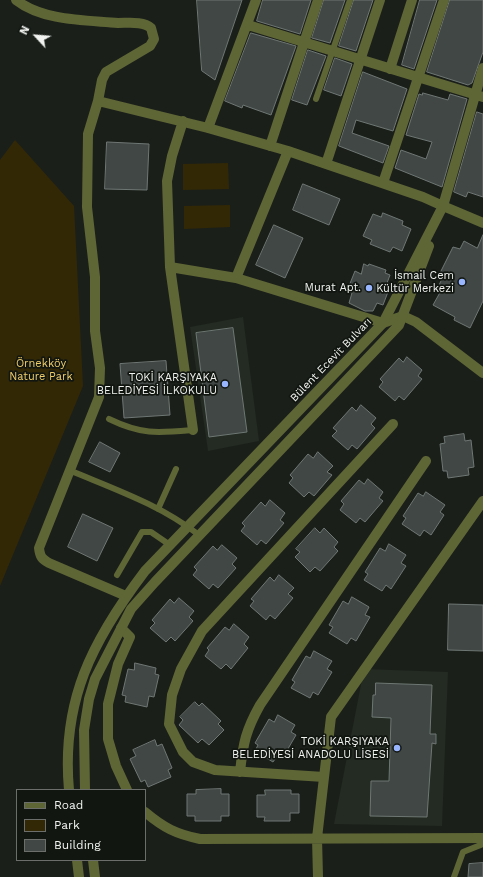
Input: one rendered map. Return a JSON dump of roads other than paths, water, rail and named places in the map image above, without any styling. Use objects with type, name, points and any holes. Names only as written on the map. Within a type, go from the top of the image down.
[{"type":"street","points":[[16,0],[30,9],[54,16],[145,24],[151,28],[154,39],[150,46],[106,72],[102,80],[98,101],[88,134],[87,207],[95,277],[96,331],[100,380],[98,397],[39,548],[42,559],[49,563],[126,596]]},
{"type":"street","points":[[208,128],[248,25],[256,0]]},
{"type":"street","points":[[270,146],[318,0]]},
{"type":"street","points":[[326,164],[362,60],[380,0]]},
{"type":"street","points":[[390,69],[412,0]]},
{"type":"street","points":[[383,183],[444,0]]},
{"type":"street","points":[[248,25],[479,96]]},
{"type":"street","points":[[85,789],[84,730],[89,699],[96,679],[131,609],[199,535],[399,325],[443,206],[479,96],[483,68]]},
{"type":"street","points":[[98,101],[183,121],[270,146],[423,197],[483,223]]},
{"type":"street","points":[[183,121],[172,156],[167,181],[170,267],[193,430]]},
{"type":"street","points":[[236,278],[288,152]]},
{"type":"street","name":"Bülent Ecevit Bulvarı","points":[[69,789],[67,763],[70,723],[75,698],[96,645],[112,616],[145,571],[383,323],[443,206]]},
{"type":"street","points":[[170,267],[236,278],[383,323],[403,316],[416,322],[483,373]]},
{"type":"street","points":[[324,777],[216,770],[193,762],[177,741],[169,724],[172,695],[181,669],[202,631],[394,424]]},
{"type":"street","points":[[240,772],[244,740],[260,705],[426,461]]},
{"type":"street","points":[[318,877],[317,838],[330,717],[483,501]]},
{"type":"street","points":[[121,628],[130,637],[118,664],[108,704],[108,739],[116,766],[127,789]]},
{"type":"street","points":[[146,813],[162,826],[179,835],[200,839],[483,838]]},
{"type":"street","points":[[77,861],[79,877]]},
{"type":"street","points":[[93,861],[95,877]]},
{"type":"lane","points":[[316,99],[350,0]]},
{"type":"lane","points":[[109,419],[133,430],[149,432],[193,430]]},
{"type":"lane","points":[[158,509],[176,469]]},
{"type":"lane","points":[[69,470],[158,509],[188,526],[199,535]]},
{"type":"lane","points":[[117,575],[142,532],[151,532],[170,545]]},
{"type":"lane","points":[[454,877],[463,852],[483,844]]},
{"type":"place","name":"İsmail Cem Kültür Merkezi","points":[[462,282]]},
{"type":"place","name":"Murat Apt.","points":[[369,288]]},
{"type":"place","name":"TOKİ KARŞIYAKA BELEDİYESİ İLKOKULU","points":[[225,384]]},
{"type":"place","name":"TOKİ KARŞIYAKA BELEDİYESİ ANADOLU LİSESİ","points":[[397,748]]},
{"type":"park label","name":"Örnekköy Nature Park","points":[[41,370]]}]
